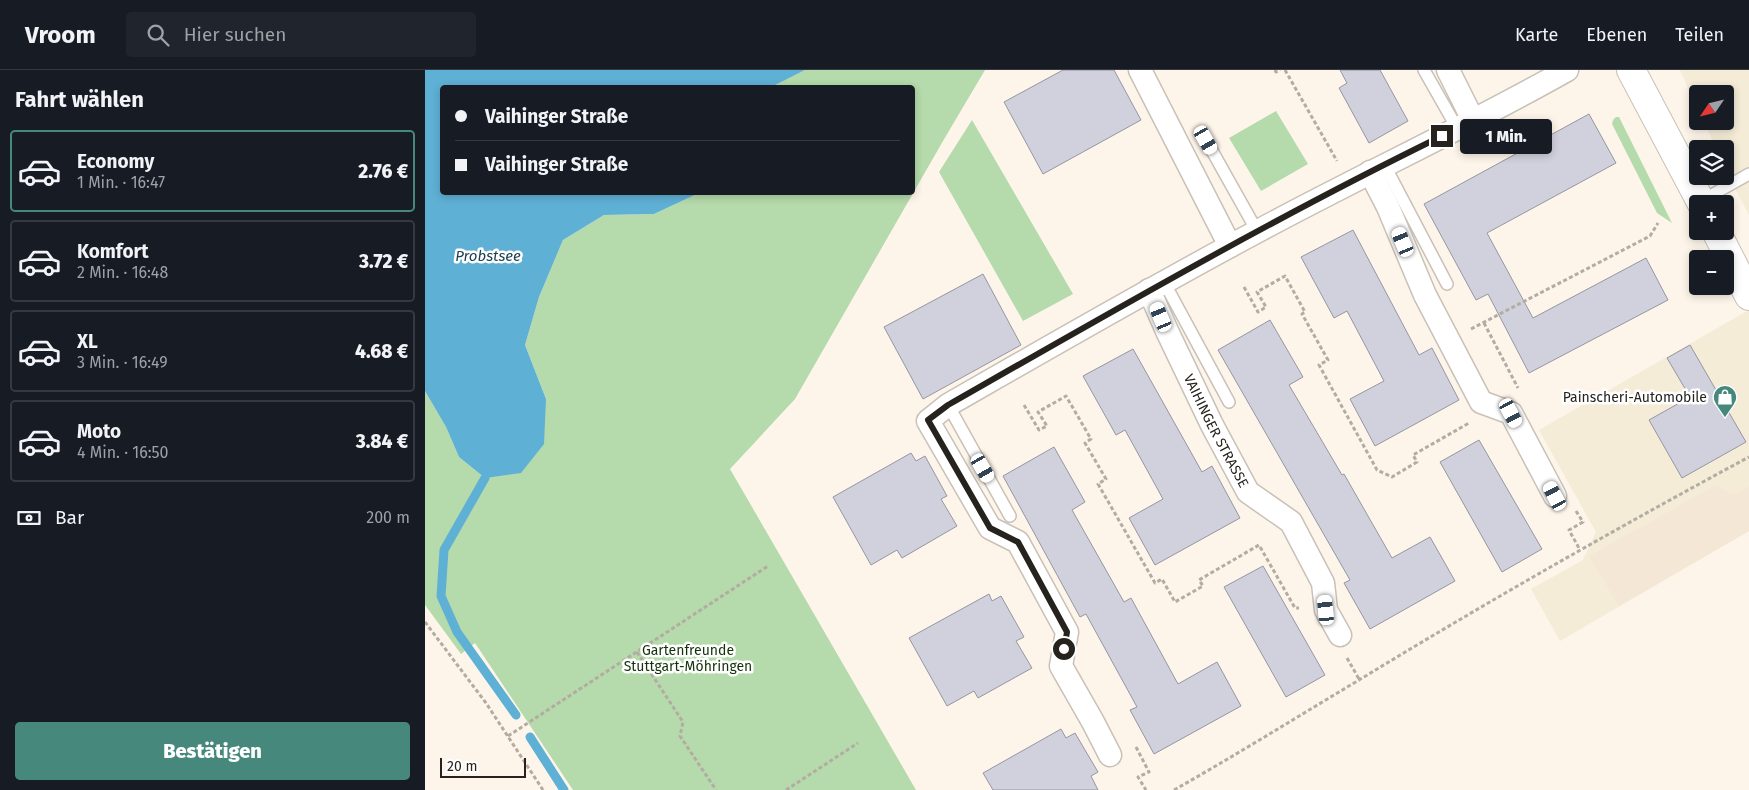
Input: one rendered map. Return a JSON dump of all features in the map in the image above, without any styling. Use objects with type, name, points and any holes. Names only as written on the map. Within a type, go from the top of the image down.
[{"type":"main road","points":[[1631,70],[1697,195]]},
{"type":"main road","points":[[1721,240],[1749,296]]},
{"type":"street","points":[[1140,70],[1230,246]]},
{"type":"street","points":[[1448,70],[1465,124]]},
{"type":"street","points":[[1110,755],[1061,666],[1067,632],[1018,542],[990,528],[928,420],[948,405],[1257,231],[1567,70]]},
{"type":"street","points":[[1377,168],[1388,207],[1425,295],[1481,402],[1511,413],[1555,496]]},
{"type":"street","name":"VAIHINGER STRASSE","points":[[1157,286],[1167,330],[1212,425],[1248,492],[1291,522],[1323,583],[1326,610],[1340,635]]},
{"type":"lane","points":[[1424,70],[1465,124]]},
{"type":"lane","points":[[1206,140],[1257,231]]},
{"type":"lane","points":[[1377,168],[1447,284]]},
{"type":"lane","points":[[1713,195],[1749,174]]},
{"type":"lane","points":[[1157,286],[1229,402]]},
{"type":"lane","points":[[948,405],[1010,516]]},
{"type":"path","points":[[1275,70],[1276,72],[1279,70]]},
{"type":"path","points":[[1285,70],[1350,183]]},
{"type":"path","points":[[1449,341],[1650,236],[1658,223]]},
{"type":"path","points":[[1244,287],[1258,312],[1266,307],[1257,292],[1285,276],[1305,312],[1302,314],[1328,360],[1319,365],[1377,470],[1392,477],[1417,462],[1413,455],[1475,420],[1481,402]]},
{"type":"path","points":[[1024,404],[1039,430],[1047,426],[1038,412],[1066,396],[1091,439],[1085,443],[1105,479],[1098,484],[1155,583],[1162,579],[1175,602],[1203,586],[1199,580],[1259,545],[1295,608],[1326,610]]},
{"type":"path","points":[[1174,790],[1571,555],[1749,457]]},
{"type":"path","points":[[508,736],[768,566]]},
{"type":"path","points":[[425,622],[486,703],[543,790]]},
{"type":"path","points":[[637,652],[683,722],[680,736],[716,790]]},
{"type":"path","points":[[786,790],[858,743]]},
{"type":"shaded area","points":[[1680,70],[1749,70],[1749,215],[1733,185],[1734,140],[1712,140],[1708,130],[1734,130],[1734,85],[1689,85],[1689,90]]},
{"type":"shaded area","points":[[1749,310],[1749,531],[1560,641],[1531,589],[1583,560],[1596,532],[1539,430]]},
{"type":"shaded area","points":[[1716,485],[1733,495],[1749,486],[1749,531],[1619,606],[1589,556]]},
{"type":"green space","points":[[805,70],[985,70],[915,190],[915,85],[773,85]]},
{"type":"green space","points":[[1276,111],[1308,164],[1261,191],[1229,138]]},
{"type":"green space","points":[[1616,117],[1619,117],[1672,223],[1657,213],[1612,124]]},
{"type":"green space","points":[[972,120],[1073,294],[1023,321],[939,172]]},
{"type":"green space","name":"Gartenfreunde Stuttgart-Möhringen","points":[[695,195],[912,195],[795,399],[730,469],[916,790],[573,790],[475,643],[461,654],[425,605],[425,391],[446,427],[459,457],[485,478],[546,399],[525,345],[539,297],[563,240],[604,215],[654,214]]},
{"type":"water","name":"Probstsee","points":[[425,70],[805,70],[775,85],[440,85],[440,195],[695,195],[654,214],[604,215],[563,240],[539,297],[525,345],[546,399],[544,444],[521,473],[485,478],[459,457],[446,427],[425,391]]},
{"type":"building","points":[[1063,70],[1114,70],[1141,120],[1043,174],[1004,102]]},
{"type":"building","points":[[1340,70],[1380,70],[1408,121],[1369,143],[1339,88],[1347,83]]},
{"type":"building","points":[[1589,114],[1616,163],[1487,233],[1533,318],[1646,258],[1668,300],[1529,373],[1488,294],[1476,300],[1424,204]]},
{"type":"building","points":[[1353,230],[1419,355],[1432,348],[1459,400],[1375,446],[1350,399],[1384,381],[1347,311],[1334,318],[1301,257]]},
{"type":"building","points":[[983,274],[1021,345],[923,399],[884,327]]},
{"type":"building","points":[[1270,320],[1303,377],[1289,385],[1342,475],[1344,474],[1392,558],[1430,537],[1455,581],[1370,629],[1344,583],[1350,580],[1218,350]]},
{"type":"building","points":[[1690,345],[1746,442],[1682,478],[1649,420],[1690,397],[1667,358]]},
{"type":"building","points":[[1133,349],[1202,472],[1212,466],[1240,518],[1155,565],[1129,518],[1163,499],[1125,430],[1116,435],[1083,376]]},
{"type":"building","points":[[1479,440],[1542,549],[1502,572],[1440,462]]},
{"type":"building","points":[[1054,447],[1085,502],[1072,510],[1124,602],[1131,598],[1178,684],[1217,662],[1241,706],[1154,754],[1130,710],[1137,707],[1086,614],[1080,617],[1003,476]]},
{"type":"building","points":[[911,453],[916,461],[925,456],[947,496],[941,499],[957,526],[902,558],[897,550],[871,565],[833,497]]},
{"type":"building","points":[[1263,566],[1325,675],[1286,697],[1224,587]]},
{"type":"building","points":[[989,594],[992,601],[1001,596],[1024,637],[1016,641],[1032,668],[978,698],[974,691],[947,706],[909,638]]},
{"type":"building","points":[[1061,729],[1066,738],[1075,733],[1098,772],[1091,776],[1098,790],[993,790],[983,773]]},
{"type":"waterway","points":[[485,478],[444,550],[441,596],[457,632],[516,715]]},
{"type":"waterway","points":[[530,737],[564,790]]},
{"type":"place","name":"Painscheri-Automobile","points":[[1725,418]]},
{"type":"route","points":[[1064,649],[1067,632],[1018,542],[990,528],[928,420],[948,405],[1149,290],[1384,164],[1442,136]]}]
